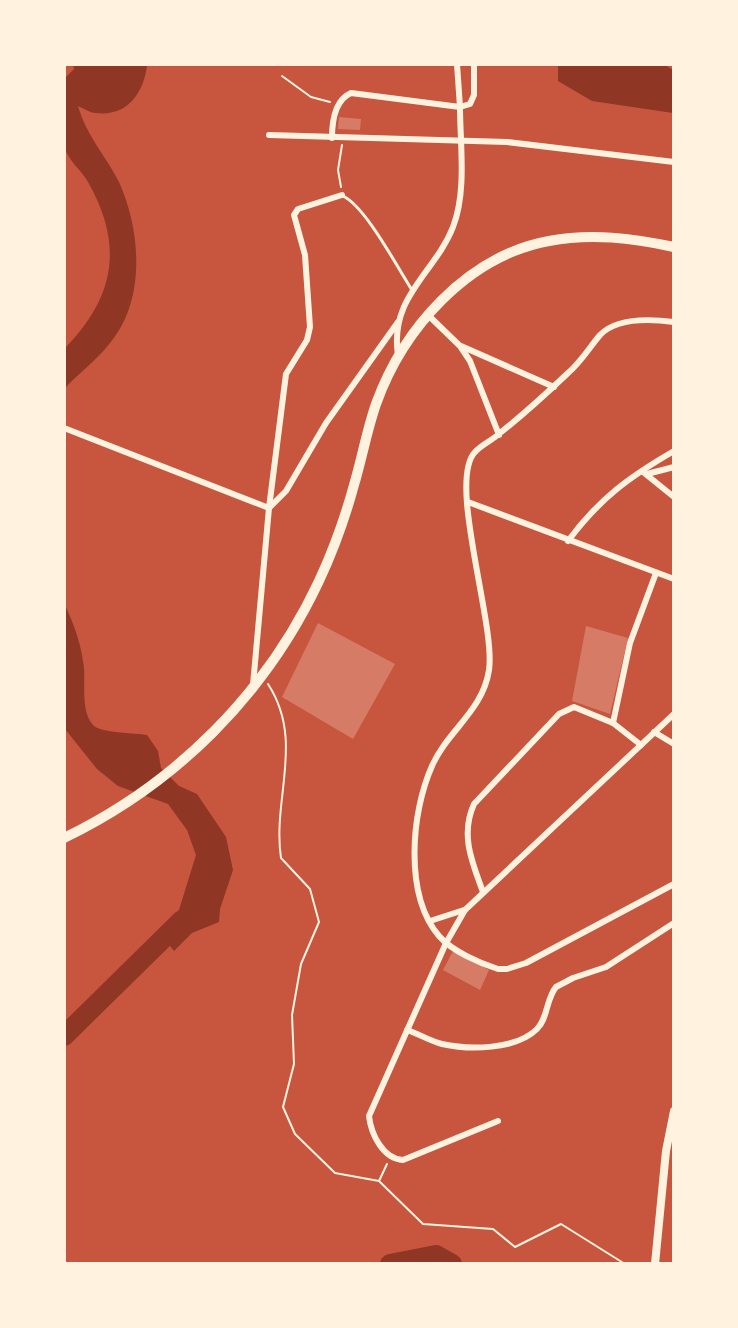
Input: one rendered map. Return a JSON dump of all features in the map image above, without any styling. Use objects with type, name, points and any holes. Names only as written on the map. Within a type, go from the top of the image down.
[{"type":"main road","points":[[64,838],[115,811],[181,764],[235,710],[253,686],[319,581],[342,526],[376,405],[398,359],[428,315],[454,288],[478,271],[514,252],[547,241],[607,236],[674,247]]},
{"type":"street","points":[[398,359],[397,334],[400,319],[412,290],[454,226],[460,184],[460,107],[457,64]]},
{"type":"street","points":[[332,138],[339,104],[351,93],[460,107],[470,104],[474,95],[474,64]]},
{"type":"street","points":[[269,135],[460,140],[547,145],[674,162]]},
{"type":"street","points":[[253,686],[269,508],[284,385],[286,374],[310,333],[311,316],[305,255],[294,214],[298,209],[342,195]]},
{"type":"street","points":[[428,315],[460,346],[476,373],[499,435]]},
{"type":"street","points":[[269,508],[286,491],[326,423],[400,319]]},
{"type":"street","points":[[674,322],[649,320],[620,323],[609,328],[554,387],[499,435],[475,451],[470,459],[467,468],[468,502],[487,631],[490,669],[486,686],[476,706],[432,765],[423,793],[417,834],[415,879],[430,921],[446,943],[488,966],[507,969],[577,937],[674,884]]},
{"type":"street","points":[[460,346],[554,387]]},
{"type":"street","points":[[64,428],[269,508]]},
{"type":"street","points":[[568,541],[591,510],[613,491],[645,473],[674,451]]},
{"type":"street","points":[[645,473],[674,467]]},
{"type":"street","points":[[645,473],[674,497]]},
{"type":"street","points":[[468,502],[674,579]]},
{"type":"street","points":[[613,723],[630,643],[656,573]]},
{"type":"street","points":[[483,892],[467,841],[468,817],[474,804],[558,714],[574,707],[613,723],[641,745]]},
{"type":"street","points":[[498,1121],[403,1160],[392,1156],[374,1135],[370,1110],[446,943],[465,910],[674,714]]},
{"type":"street","points":[[654,732],[674,744]]},
{"type":"street","points":[[430,921],[465,910]]},
{"type":"street","points":[[407,1030],[443,1044],[490,1047],[512,1044],[535,1031],[541,1024],[556,987],[573,978],[606,967],[674,923]]},
{"type":"street","points":[[656,1263],[666,1151],[674,1112]]},
{"type":"lane","points":[[342,195],[350,199],[361,212],[412,290]]},
{"type":"path","points":[[282,76],[311,97],[339,104]]},
{"type":"path","points":[[342,138],[338,170],[342,195]]},
{"type":"path","points":[[261,674],[277,702],[288,748],[280,819],[281,858],[310,889],[318,922],[301,964],[292,1015],[294,1064],[283,1107],[295,1134],[335,1173],[379,1180],[423,1224],[493,1229],[515,1246],[561,1224],[625,1263]]},
{"type":"path","points":[[379,1180],[392,1156]]},
{"type":"shaded area","points":[[73,65],[147,65],[138,93],[125,107],[107,113],[94,113],[78,106],[91,136],[114,172],[126,201],[132,222],[136,265],[130,307],[122,326],[94,361],[65,388],[65,348],[82,329],[104,290],[109,270],[110,249],[107,227],[99,205],[88,182],[65,148],[63,124],[65,78],[74,69]]},
{"type":"shaded area","points":[[558,65],[665,65],[673,70],[673,113],[592,101],[558,81]]},
{"type":"shaded area","points":[[64,603],[80,646],[84,668],[86,711],[93,725],[110,731],[147,735],[158,751],[161,768],[179,786],[197,794],[226,837],[233,870],[220,909],[219,922],[192,933],[174,951],[159,932],[179,910],[196,855],[187,830],[168,804],[118,786],[97,769],[65,729]]},
{"type":"building","points":[[339,117],[361,119],[360,130],[338,129]]},
{"type":"building","points":[[318,623],[395,664],[353,739],[282,697]]},
{"type":"building","points":[[586,626],[628,638],[610,714],[572,701]]},
{"type":"building","points":[[453,951],[489,970],[480,990],[443,970]]},
{"type":"waterway","points":[[64,1036],[182,920]]},
{"type":"waterway","points":[[390,1264],[436,1255],[452,1264]]}]
